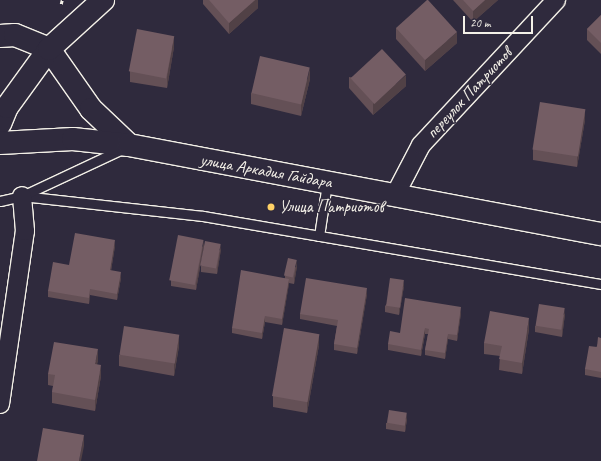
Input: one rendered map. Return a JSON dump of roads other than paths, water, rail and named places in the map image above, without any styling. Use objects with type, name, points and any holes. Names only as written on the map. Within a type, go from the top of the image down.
[{"type":"main road","points":[[0,124],[7,107],[49,49],[103,0]]},
{"type":"main road","points":[[0,36],[15,35],[49,49],[90,109],[129,145]]},
{"type":"main road","name":"улица Аркадия Гайдара","points":[[0,143],[73,139],[129,145],[601,234]]},
{"type":"street","name":"переулок Патриотов","points":[[395,195],[420,145],[556,0]]},
{"type":"street","points":[[0,404],[25,230],[22,196]]},
{"type":"lane","points":[[0,201],[22,196],[129,145]]},
{"type":"lane","points":[[319,236],[327,182]]},
{"type":"lane","points":[[22,196],[203,216],[601,284]]},
{"type":"place","name":"Улица Патриотов","points":[[271,207]]}]
